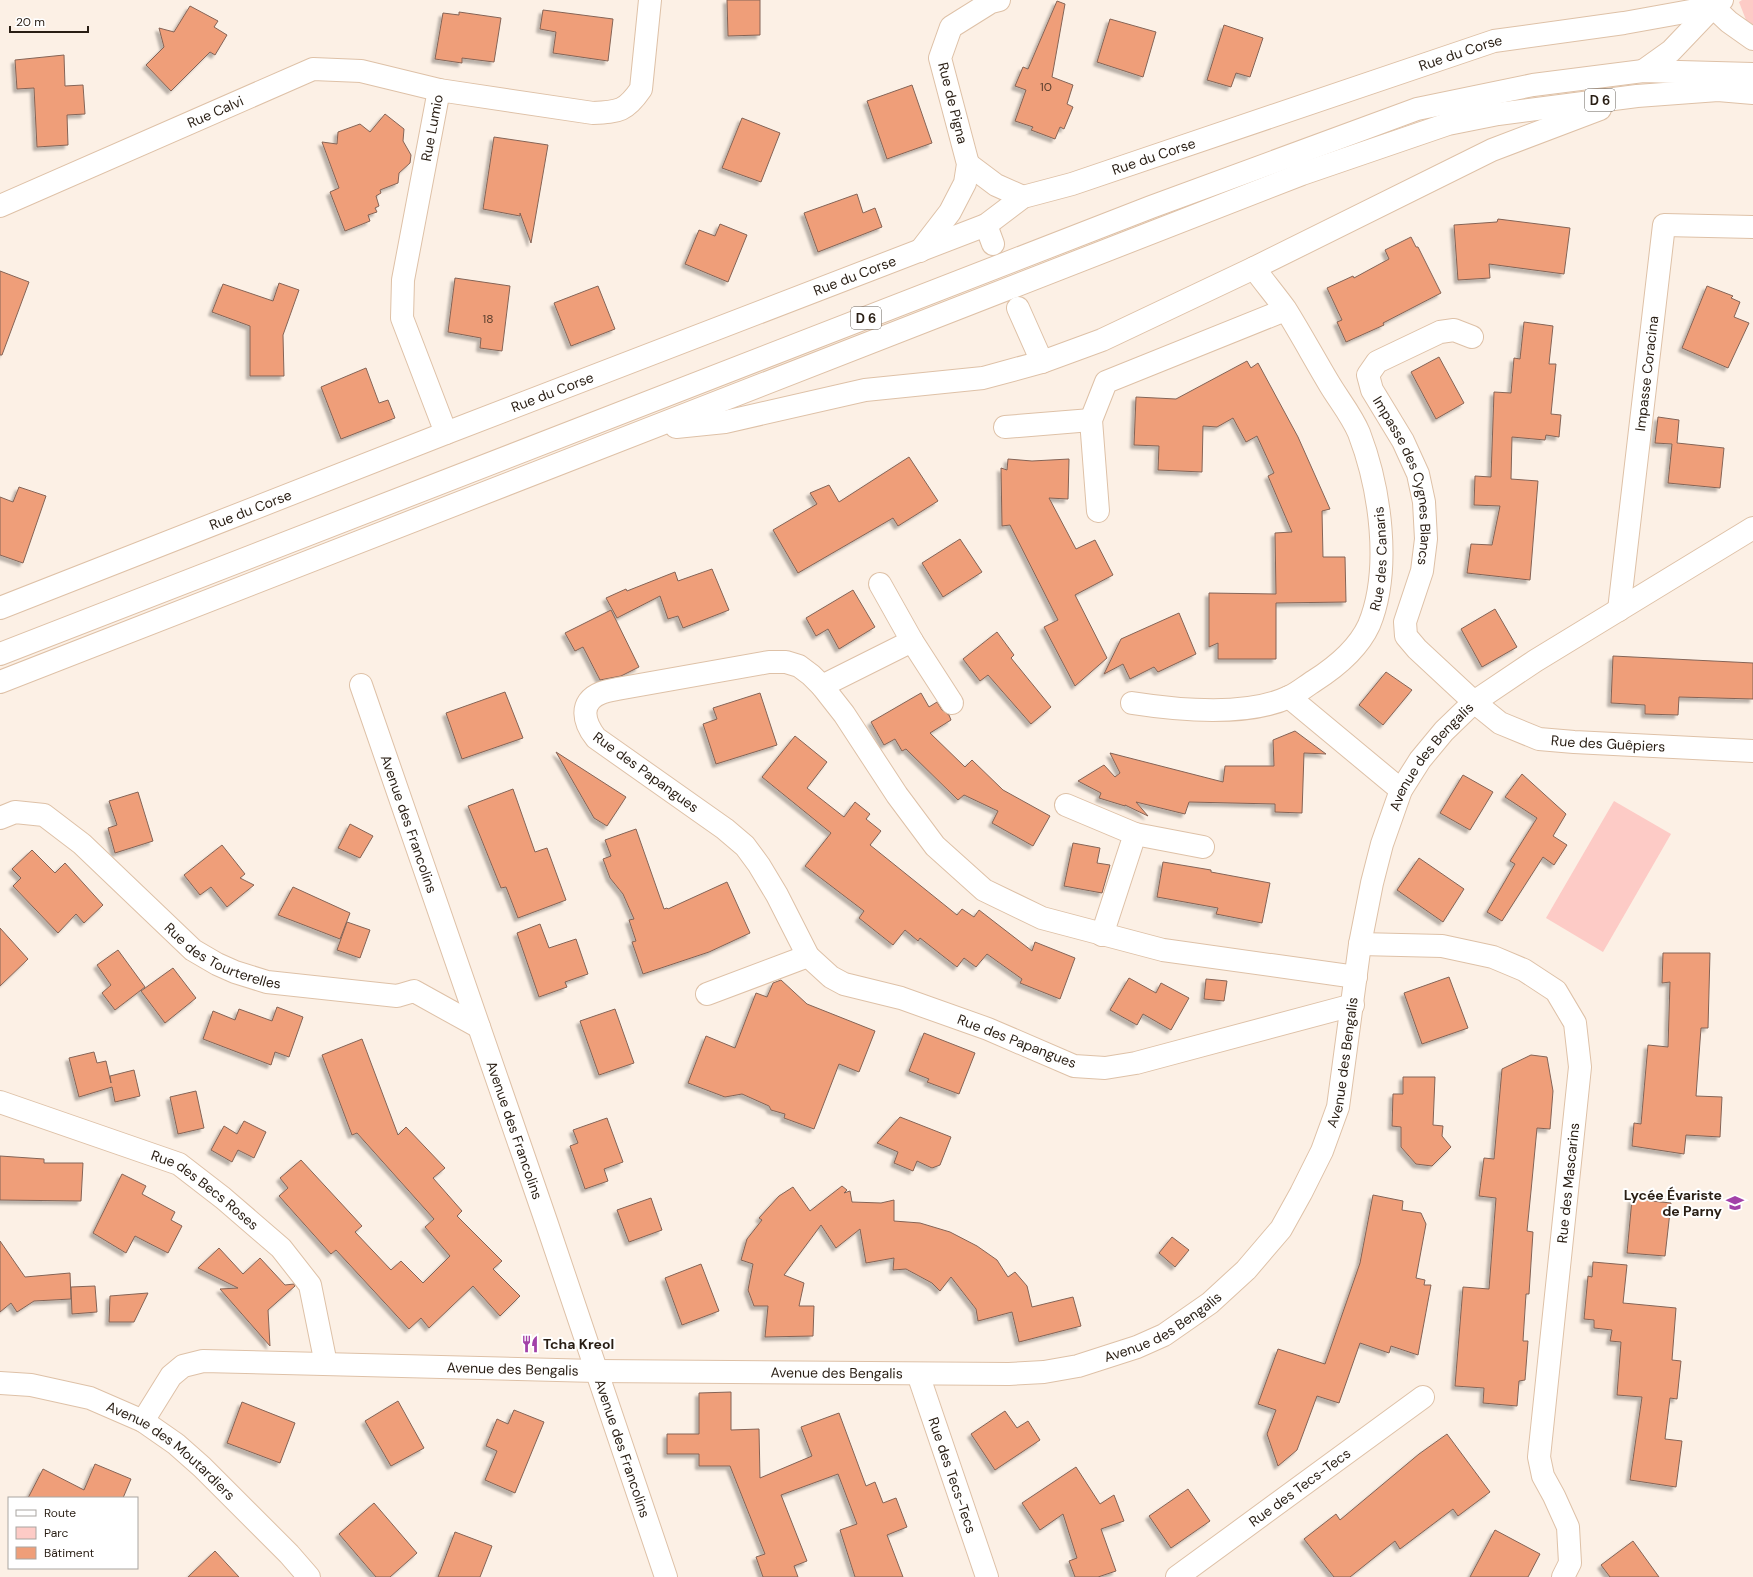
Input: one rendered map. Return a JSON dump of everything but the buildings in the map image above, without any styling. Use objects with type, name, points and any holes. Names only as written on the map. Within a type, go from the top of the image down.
[{"type":"street","name":"Rue Lumio","points":[[446,433],[402,318],[403,280],[439,90],[593,113],[617,112],[633,100],[641,89],[650,0]]},
{"type":"street","name":"Rue de Pigna","points":[[919,252],[950,212],[965,183],[968,164],[940,58],[951,27],[991,2],[999,0]]},
{"type":"street","points":[[1642,71],[1671,51],[1714,2],[1729,22],[1753,39]]},
{"type":"street","name":"Rue du Corse","points":[[0,608],[446,433],[919,252],[989,235],[1023,197],[1072,184],[1494,41],[1624,23],[1714,2]]},
{"type":"street","name":"Rue Calvi","points":[[0,206],[313,70],[361,71],[439,90]]},
{"type":"street","name":"D 6","points":[[0,654],[1143,210],[1418,109],[1533,85],[1642,71],[1753,74]]},
{"type":"street","name":"D 6","points":[[0,682],[1302,174],[1448,124],[1498,114],[1637,96],[1718,90],[1753,93]]},
{"type":"street","points":[[651,429],[725,422],[865,390],[983,378],[1042,362],[1102,340],[1254,268],[1492,150],[1637,96]]},
{"type":"street","name":"Rue de Pigna","points":[[968,164],[996,186],[1023,197]]},
{"type":"street","name":"Impasse Coracina","points":[[1619,610],[1664,225],[1753,227]]},
{"type":"street","name":"Rue des Canaris","points":[[1132,703],[1191,710],[1221,710],[1262,705],[1289,697],[1337,665],[1354,648],[1368,626],[1379,595],[1382,555],[1379,518],[1370,470],[1358,432],[1285,310],[1254,268]]},
{"type":"street","points":[[1018,308],[1042,362]]},
{"type":"street","points":[[1098,511],[1091,420],[1106,382],[1285,310]]},
{"type":"street","name":"Impasse des Cygnes Blancs","points":[[1472,336],[1454,330],[1440,332],[1377,362],[1368,375],[1372,390],[1404,441],[1415,467],[1424,502],[1426,539],[1422,571],[1405,622],[1406,636],[1417,649],[1474,702]]},
{"type":"street","points":[[1005,427],[1091,420]]},
{"type":"street","name":"Avenue des Bengalis","points":[[143,1421],[171,1376],[183,1366],[203,1361],[596,1371],[1009,1374],[1044,1372],[1078,1366],[1137,1347],[1164,1335],[1210,1303],[1246,1270],[1281,1229],[1322,1151],[1338,1107],[1353,1005],[1360,944],[1382,844],[1401,790],[1420,760],[1444,731],[1474,702],[1535,661],[1753,528]]},
{"type":"street","points":[[880,584],[912,641],[952,703]]},
{"type":"street","points":[[822,686],[912,641]]},
{"type":"street","name":"Rue des Papangues","points":[[1353,1005],[1136,1063],[1105,1068],[1074,1066],[988,1029],[900,998],[844,984],[831,978],[808,956],[777,895],[759,864],[745,846],[725,828],[596,738],[588,728],[585,715],[587,707],[593,697],[601,693],[769,662],[786,662],[799,666],[822,686],[844,714],[897,795],[935,846],[984,890],[1042,918],[1163,950],[1356,977]]},
{"type":"street","name":"Avenue des Francolins","points":[[361,685],[666,1577]]},
{"type":"street","points":[[1289,697],[1401,790]]},
{"type":"street","name":"Rue des Guêpiers","points":[[1474,702],[1500,723],[1538,739],[1753,751]]},
{"type":"street","points":[[1066,805],[1136,834],[1203,847]]},
{"type":"street","name":"Rue des Tourterelles","points":[[0,818],[14,812],[44,815],[82,844],[193,950],[217,964],[235,972],[267,982],[397,996],[414,990],[479,1027]]},
{"type":"street","points":[[1102,935],[1136,834]]},
{"type":"street","name":"Rue des Mascarins","points":[[1360,944],[1442,946],[1493,957],[1524,970],[1556,991],[1575,1023],[1580,1067],[1539,1457],[1543,1476],[1568,1527],[1570,1562],[1564,1577]]},
{"type":"street","points":[[707,994],[808,956]]},
{"type":"street","name":"Rue des Becs Roses","points":[[0,1102],[179,1164],[223,1198],[281,1248],[310,1285],[326,1364]]},
{"type":"street","name":"Rue des Tecs-Tecs","points":[[918,1374],[987,1577]]},
{"type":"street","name":"Avenue des Moutardiers","points":[[0,1383],[31,1385],[90,1398],[143,1421],[176,1444],[202,1467],[289,1554],[309,1577]]},
{"type":"street","name":"Rue des Tecs-Tecs","points":[[1177,1577],[1423,1397]]},
{"type":"green space","points":[[1742,0],[1753,0],[1753,38],[1739,2]]},
{"type":"green space","points":[[1614,801],[1671,834],[1603,952],[1546,918]]},
{"type":"place","name":"Lycée Évariste de Parny","points":[[1735,1203]]},
{"type":"place","name":"Tcha Kreol","points":[[530,1344]]}]
